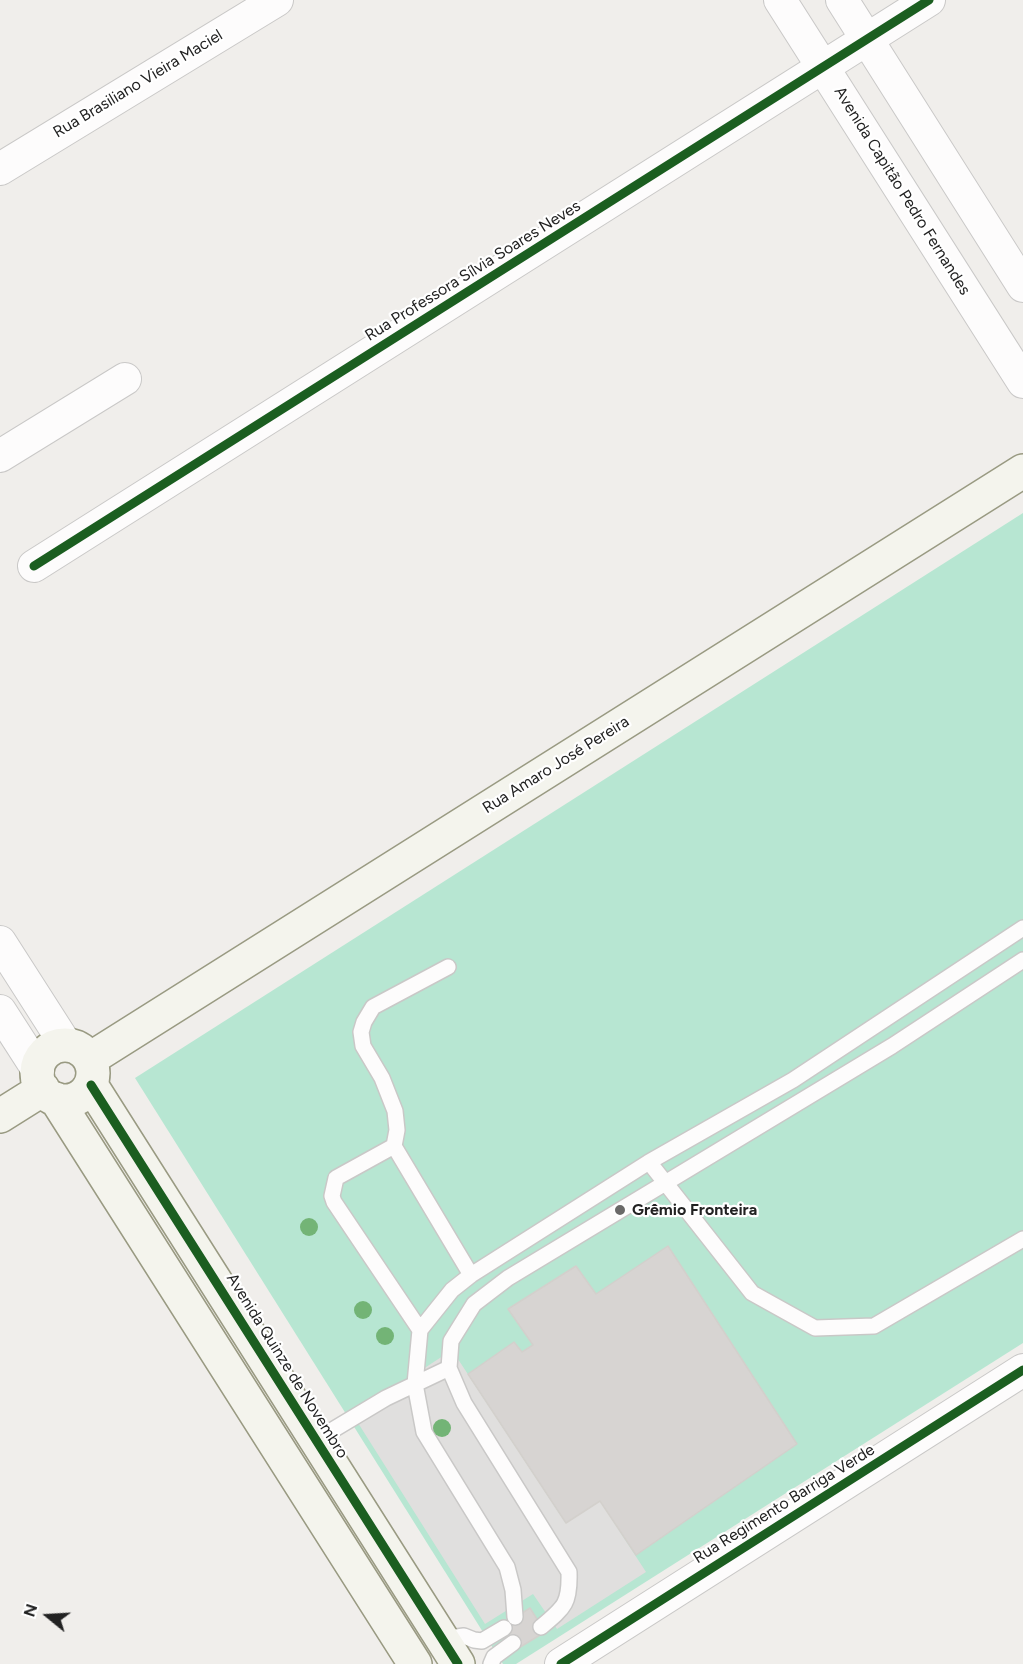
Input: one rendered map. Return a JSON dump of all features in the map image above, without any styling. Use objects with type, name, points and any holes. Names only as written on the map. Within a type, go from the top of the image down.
[{"type":"street","name":"Rua Brasiliano Vieira Maciel","points":[[0,169],[277,0]]},
{"type":"street","name":"Avenida Capitão Pedro Fernandes","points":[[780,0],[1023,382]]},
{"type":"street","points":[[842,0],[1023,286]]},
{"type":"street","name":"Rua Professora Sílvia Soares Neves","points":[[34,566],[929,0]]},
{"type":"street","points":[[0,456],[125,379]]},
{"type":"street","name":"Rua Amaro José Pereira","points":[[82,1063],[1023,471]]},
{"type":"street","name":"Avenida Quinze de Novembro","points":[[0,942],[82,1063],[450,1652]]},
{"type":"street","points":[[0,1011],[415,1664]]},
{"type":"street","points":[[50,1050],[82,1063],[80,1097],[72,1100],[46,1086],[40,1062],[50,1050]]},
{"type":"street","points":[[0,1116],[46,1086]]},
{"type":"street","name":"Rua Regimento Barriga Verde","points":[[561,1664],[1023,1370]]},
{"type":"lane","points":[[450,1652],[464,1636],[482,1641],[509,1623],[513,1590],[507,1567],[424,1432],[415,1384],[420,1330],[452,1290],[471,1275],[649,1162],[793,1080],[1023,928]]},
{"type":"lane","points":[[541,1626],[560,1611],[569,1593],[568,1572],[464,1403],[449,1368],[451,1341],[474,1304],[508,1278],[892,1046],[1023,960]]},
{"type":"lane","points":[[448,967],[372,1007],[361,1032],[363,1046],[382,1078],[395,1111],[397,1131],[394,1146],[471,1275]]},
{"type":"lane","points":[[878,1023],[892,1046]]},
{"type":"lane","points":[[394,1146],[336,1178],[332,1196],[420,1330]]},
{"type":"lane","points":[[649,1162],[752,1293],[815,1328],[874,1326],[1023,1239]]},
{"type":"lane","points":[[316,1440],[386,1398],[449,1368]]},
{"type":"lane","points":[[490,1664],[494,1657],[513,1643]]},
{"type":"green space","name":"Grêmio Fronteira","points":[[1023,513],[1023,1343],[516,1664],[503,1664],[135,1078]]},
{"type":"shaded area","points":[[452,1350],[565,1522],[600,1501],[646,1572],[557,1629],[533,1594],[485,1624],[353,1415]]},
{"type":"building","points":[[668,1246],[797,1444],[636,1555],[600,1501],[566,1523],[468,1374],[514,1342],[522,1352],[533,1345],[508,1309],[576,1266],[596,1294]]},
{"type":"building","points":[[530,1608],[545,1632],[517,1649],[502,1626]]},
{"type":"cycle path","points":[[34,566],[929,0]]},
{"type":"cycle path","points":[[91,1085],[458,1664]]},
{"type":"cycle path","points":[[561,1664],[1023,1370]]},
{"type":"place","name":"Grêmio Fronteira","points":[[620,1210]]}]
